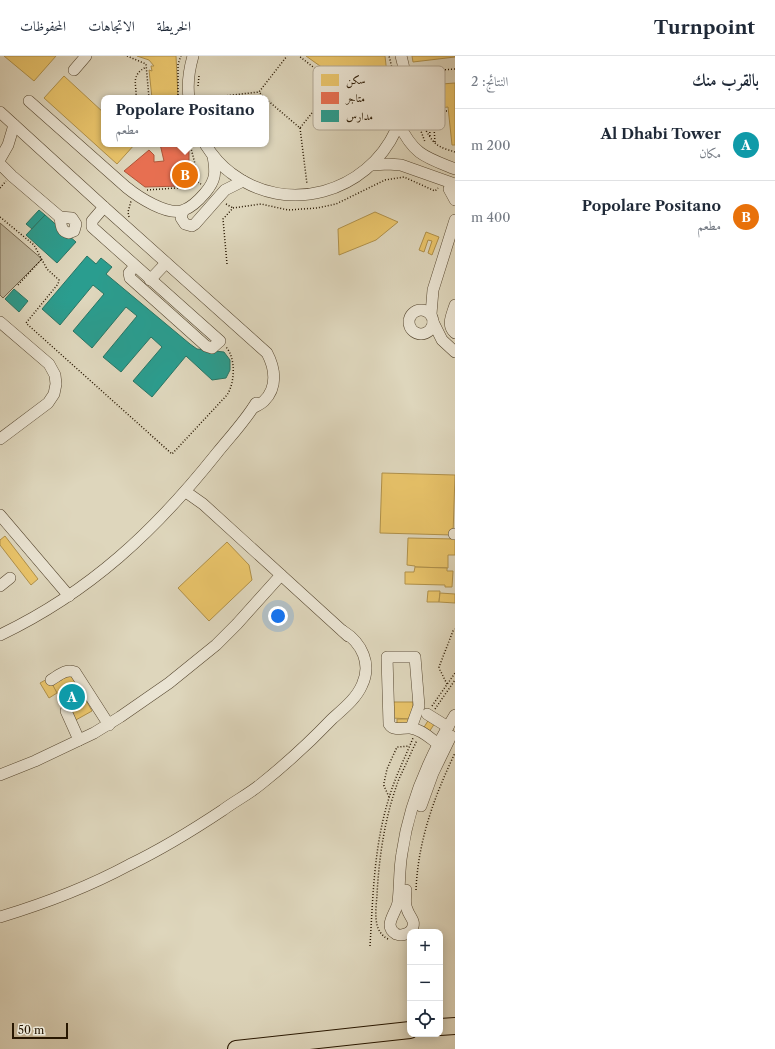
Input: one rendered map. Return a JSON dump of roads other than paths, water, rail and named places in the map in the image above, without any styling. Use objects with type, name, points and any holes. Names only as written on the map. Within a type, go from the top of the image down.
[{"type":"highway","points":[[443,1027],[455,1026]]},
{"type":"highway","points":[[236,1049],[407,1030]]},
{"type":"street","points":[[74,70],[86,56]]},
{"type":"street","points":[[189,95],[190,68],[193,56]]},
{"type":"street","points":[[401,56],[403,66]]},
{"type":"street","points":[[29,101],[135,194],[152,204],[172,211],[183,211],[198,201],[213,182],[215,174],[213,156]]},
{"type":"street","points":[[0,112],[104,208],[260,347],[267,368],[265,390],[253,408],[188,490],[133,546],[69,596],[41,614],[0,635]]},
{"type":"street","points":[[0,159],[8,145],[14,125]]},
{"type":"street","points":[[206,147],[213,156],[232,174],[258,188],[274,193],[291,195],[308,194],[326,191],[343,185],[358,176],[372,165],[383,153],[396,130]]},
{"type":"street","points":[[402,130],[406,140],[412,148],[425,156],[455,169]]},
{"type":"street","points":[[8,145],[24,135]]},
{"type":"street","points":[[0,164],[7,172],[60,217]]},
{"type":"street","points":[[372,165],[402,165],[431,175],[450,187],[455,200]]},
{"type":"street","points":[[183,211],[181,218],[182,222],[192,226],[196,224],[225,190],[243,181]]},
{"type":"street","points":[[104,208],[92,221],[92,227],[220,342],[210,348],[200,341],[130,278],[129,273],[135,266]]},
{"type":"street","points":[[422,334],[431,329],[433,290],[455,220]]},
{"type":"street","points":[[150,280],[166,263]]},
{"type":"street","points":[[433,290],[417,310],[411,315],[409,322],[410,326],[415,332],[442,340]]},
{"type":"street","points":[[455,305],[449,323],[450,327],[455,332]]},
{"type":"street","points":[[417,310],[425,310],[432,318],[442,340],[455,352]]},
{"type":"street","points":[[0,322],[44,364],[48,374],[49,385],[43,401],[0,439]]},
{"type":"street","points":[[0,917],[56,897],[129,866],[195,828],[260,785],[318,734],[350,702],[358,684],[359,665],[354,647],[343,631],[188,490]]},
{"type":"street","points":[[0,516],[69,596]]},
{"type":"street","points":[[0,775],[35,761],[109,725],[169,683],[216,645],[281,575]]},
{"type":"street","points":[[0,586],[10,578]]},
{"type":"street","points":[[414,729],[419,706],[415,657],[387,657],[391,727],[396,729],[414,729],[447,742]]},
{"type":"street","points":[[51,680],[67,671],[71,670],[75,672],[109,725]]},
{"type":"street","points":[[66,711],[79,740]]},
{"type":"street","points":[[427,714],[451,728]]},
{"type":"street","points":[[412,929],[414,922],[405,904],[407,866],[410,846],[418,814],[433,773],[447,742],[455,715]]},
{"type":"street","points":[[407,934],[400,935],[395,933],[389,924],[398,903],[402,853],[409,819],[422,779],[447,742]]},
{"type":"place","name":"Popolare Positano","points":[[185,175]]},
{"type":"place","name":"Al Dhabi Tower","points":[[72,697]]}]
